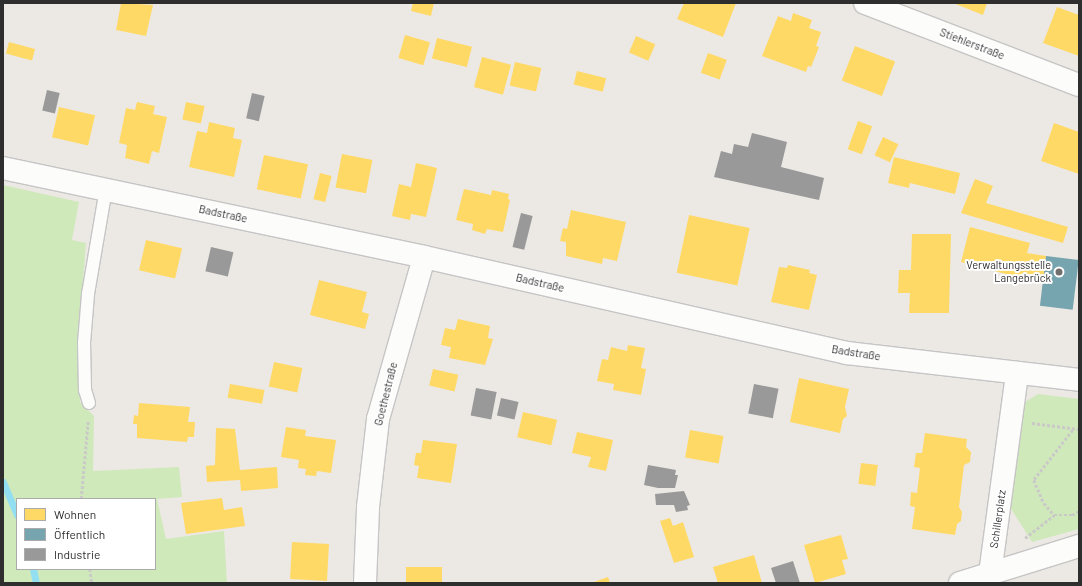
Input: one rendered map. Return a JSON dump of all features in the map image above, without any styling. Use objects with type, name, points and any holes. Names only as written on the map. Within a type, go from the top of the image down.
[{"type":"street","name":"Stiehlerstraße","points":[[865,3],[1079,85]]},
{"type":"street","name":"Badstraße","points":[[3,168],[424,257],[847,353],[1079,380]]},
{"type":"street","name":"Goethestraße","points":[[364,583],[368,508],[378,419],[424,257]]},
{"type":"street","name":"Schillerplatz","points":[[990,574],[1012,420],[1016,373]]},
{"type":"street","points":[[960,583],[1079,546]]},
{"type":"lane","points":[[90,403],[85,390],[84,343],[88,294],[106,189]]},
{"type":"path","points":[[81,498],[90,403]]},
{"type":"path","points":[[1012,420],[1073,430],[1079,429]]},
{"type":"path","points":[[1073,430],[1034,480],[1044,503],[1054,514],[1072,515],[1079,511]]},
{"type":"path","points":[[90,570],[92,583]]},
{"type":"green space","points":[[3,185],[79,202],[72,240],[86,243],[78,345],[80,402],[94,416],[93,471],[179,467],[182,497],[157,499],[166,539],[224,531],[227,583],[3,583]]},
{"type":"green space","points":[[1038,394],[1079,399],[1079,529],[1032,542],[1010,507],[1022,404]]},
{"type":"building: Wohnen","points":[[121,3],[153,5],[146,36],[116,30]]},
{"type":"building: Wohnen","points":[[413,3],[434,3],[431,16],[411,11]]},
{"type":"building: Wohnen","points":[[684,3],[736,3],[723,37],[677,19]]},
{"type":"building: Wohnen","points":[[953,3],[987,3],[983,15]]},
{"type":"building: Wohnen","points":[[1057,7],[1079,15],[1079,56],[1043,43]]},
{"type":"building: Wohnen","points":[[793,13],[812,20],[809,28],[821,32],[816,46],[819,47],[811,67],[808,66],[806,72],[762,56],[778,16],[791,21]]},
{"type":"building: Wohnen","points":[[405,35],[430,42],[423,65],[398,58]]},
{"type":"building: Wohnen","points":[[636,36],[655,44],[648,61],[629,53]]},
{"type":"building: Wohnen","points":[[437,38],[472,47],[467,67],[432,58]]},
{"type":"building: Wohnen","points":[[9,42],[35,49],[32,61],[6,54]]},
{"type":"building: Wohnen","points":[[855,46],[895,61],[882,96],[842,81]]},
{"type":"building: Wohnen","points":[[708,53],[727,60],[720,80],[701,73]]},
{"type":"building: Wohnen","points":[[482,57],[511,65],[503,95],[474,87]]},
{"type":"building: Wohnen","points":[[515,62],[541,68],[536,91],[510,85]]},
{"type":"building: Wohnen","points":[[577,71],[606,78],[603,92],[574,85]]},
{"type":"building: Wohnen","points":[[137,102],[155,106],[153,114],[167,117],[159,153],[152,151],[149,164],[125,158],[127,145],[119,143],[126,108],[135,110]]},
{"type":"building: Wohnen","points":[[186,102],[205,106],[201,124],[182,120]]},
{"type":"building: Wohnen","points":[[59,107],[95,115],[88,146],[52,137]]},
{"type":"building: Wohnen","points":[[858,121],[872,126],[862,154],[848,149]]},
{"type":"building: Wohnen","points":[[209,122],[235,128],[233,138],[242,140],[234,177],[189,167],[197,131],[207,133]]},
{"type":"building: Wohnen","points":[[1054,123],[1079,132],[1079,174],[1041,161]]},
{"type":"building: Wohnen","points":[[883,137],[898,144],[890,162],[875,155]]},
{"type":"building: Wohnen","points":[[342,154],[372,160],[366,193],[336,187]]},
{"type":"building: Wohnen","points":[[264,155],[308,164],[301,199],[257,189]]},
{"type":"building: Wohnen","points":[[894,157],[960,173],[955,194],[910,183],[909,188],[888,183]]},
{"type":"building: Wohnen","points":[[416,163],[437,168],[426,217],[411,214],[410,220],[392,216],[399,184],[411,187]]},
{"type":"building: Wohnen","points":[[320,173],[332,176],[325,202],[313,199]]},
{"type":"building: Wohnen","points":[[975,179],[993,186],[986,203],[1068,227],[1063,243],[961,213]]},
{"type":"building: Wohnen","points":[[464,189],[491,195],[492,190],[509,194],[508,199],[510,200],[503,232],[487,229],[485,234],[472,230],[473,224],[456,220]]},
{"type":"building: Wohnen","points":[[571,210],[626,222],[617,261],[603,258],[602,264],[566,256],[566,242],[560,241],[563,228],[567,229]]},
{"type":"building: Wohnen","points":[[689,215],[750,228],[737,286],[677,273]]},
{"type":"building: Wohnen","points":[[970,227],[1030,243],[1027,253],[1046,256],[1044,276],[1022,273],[1021,278],[961,262]]},
{"type":"building: Wohnen","points":[[912,234],[951,234],[949,313],[909,313],[910,293],[898,293],[899,270],[911,270]]},
{"type":"building: Wohnen","points":[[146,240],[182,248],[175,279],[139,270]]},
{"type":"building: Wohnen","points":[[788,265],[810,270],[809,273],[817,275],[809,310],[771,302],[779,267],[787,268]]},
{"type":"building: Wohnen","points":[[319,280],[367,292],[362,312],[369,314],[365,329],[310,315]]},
{"type":"building: Wohnen","points":[[458,319],[490,326],[488,338],[493,339],[485,365],[449,358],[451,347],[441,345],[445,328],[455,330]]},
{"type":"building: Wohnen","points":[[628,345],[645,348],[641,368],[646,369],[641,395],[613,390],[614,384],[597,381],[602,359],[608,360],[611,347],[627,351]]},
{"type":"building: Wohnen","points":[[274,362],[302,368],[297,392],[269,386]]},
{"type":"building: Wohnen","points":[[433,369],[458,375],[455,391],[429,386]]},
{"type":"building: Wohnen","points":[[799,378],[849,389],[845,407],[847,416],[843,419],[840,433],[790,422]]},
{"type":"building: Wohnen","points":[[230,384],[264,390],[262,404],[228,398]]},
{"type":"building: Wohnen","points":[[139,403],[190,407],[188,422],[195,422],[194,437],[188,437],[187,442],[137,438],[137,424],[133,424],[134,415],[138,416]]},
{"type":"building: Wohnen","points":[[523,412],[557,420],[551,445],[517,437]]},
{"type":"building: Wohnen","points":[[286,427],[306,430],[305,436],[336,440],[331,473],[317,471],[316,476],[305,475],[306,469],[298,468],[299,460],[281,457]]},
{"type":"building: Wohnen","points":[[216,428],[235,429],[240,470],[277,467],[278,488],[241,491],[240,480],[207,482],[206,466],[215,465]]},
{"type":"building: Wohnen","points":[[690,430],[723,436],[719,463],[685,458]]},
{"type":"building: Wohnen","points":[[577,432],[613,440],[606,471],[588,467],[591,457],[572,453]]},
{"type":"building: Wohnen","points":[[925,433],[967,439],[966,447],[971,452],[970,462],[964,465],[959,507],[962,512],[961,521],[957,524],[955,535],[912,529],[915,507],[910,506],[911,492],[917,493],[920,468],[914,467],[916,453],[922,453]]},
{"type":"building: Wohnen","points":[[423,440],[457,444],[451,483],[417,478],[419,466],[414,465],[416,453],[421,453]]},
{"type":"building: Wohnen","points":[[861,463],[878,465],[875,486],[858,484]]},
{"type":"building: Wohnen","points":[[222,498],[224,510],[242,507],[245,526],[186,534],[181,503]]},
{"type":"building: Wohnen","points":[[670,518],[673,526],[683,522],[694,557],[674,563],[660,521]]},
{"type":"building: Wohnen","points":[[841,535],[848,559],[842,560],[846,574],[815,583],[804,545]]},
{"type":"building: Wohnen","points":[[292,542],[329,544],[327,581],[290,579]]},
{"type":"building: Wohnen","points":[[754,555],[762,583],[718,583],[713,567]]},
{"type":"building: Wohnen","points":[[406,567],[442,567],[442,583],[406,583]]},
{"type":"building: Wohnen","points":[[608,577],[610,583],[591,583]]},
{"type":"building: Öffentlich","points":[[1046,256],[1079,260],[1073,310],[1040,306]]},
{"type":"building: Industrie","points":[[47,90],[60,93],[55,113],[42,110]]},
{"type":"building: Industrie","points":[[252,93],[265,96],[259,121],[246,118]]},
{"type":"building: Industrie","points":[[752,133],[787,142],[781,167],[824,178],[819,200],[714,177],[721,151],[732,154],[734,144],[748,147]]},
{"type":"building: Industrie","points":[[521,213],[533,216],[524,250],[513,247]]},
{"type":"building: Industrie","points":[[211,247],[233,252],[228,277],[205,271]]},
{"type":"building: Industrie","points":[[754,384],[779,389],[773,418],[748,413]]},
{"type":"building: Industrie","points":[[476,388],[497,392],[491,419],[471,415]]},
{"type":"building: Industrie","points":[[501,398],[519,402],[514,420],[497,416]]},
{"type":"building: Industrie","points":[[648,465],[676,470],[675,475],[678,475],[675,488],[658,488],[644,485]]},
{"type":"building: Industrie","points":[[684,491],[690,505],[687,506],[688,510],[676,512],[674,505],[656,505],[655,494]]},
{"type":"building: Industrie","points":[[793,561],[800,583],[776,583],[771,568]]},
{"type":"waterway","points":[[3,482],[16,513]]},
{"type":"waterway","points":[[33,570],[36,583]]},
{"type":"place","name":"Verwaltungsstelle Langebrück","points":[[1059,272]]}]
